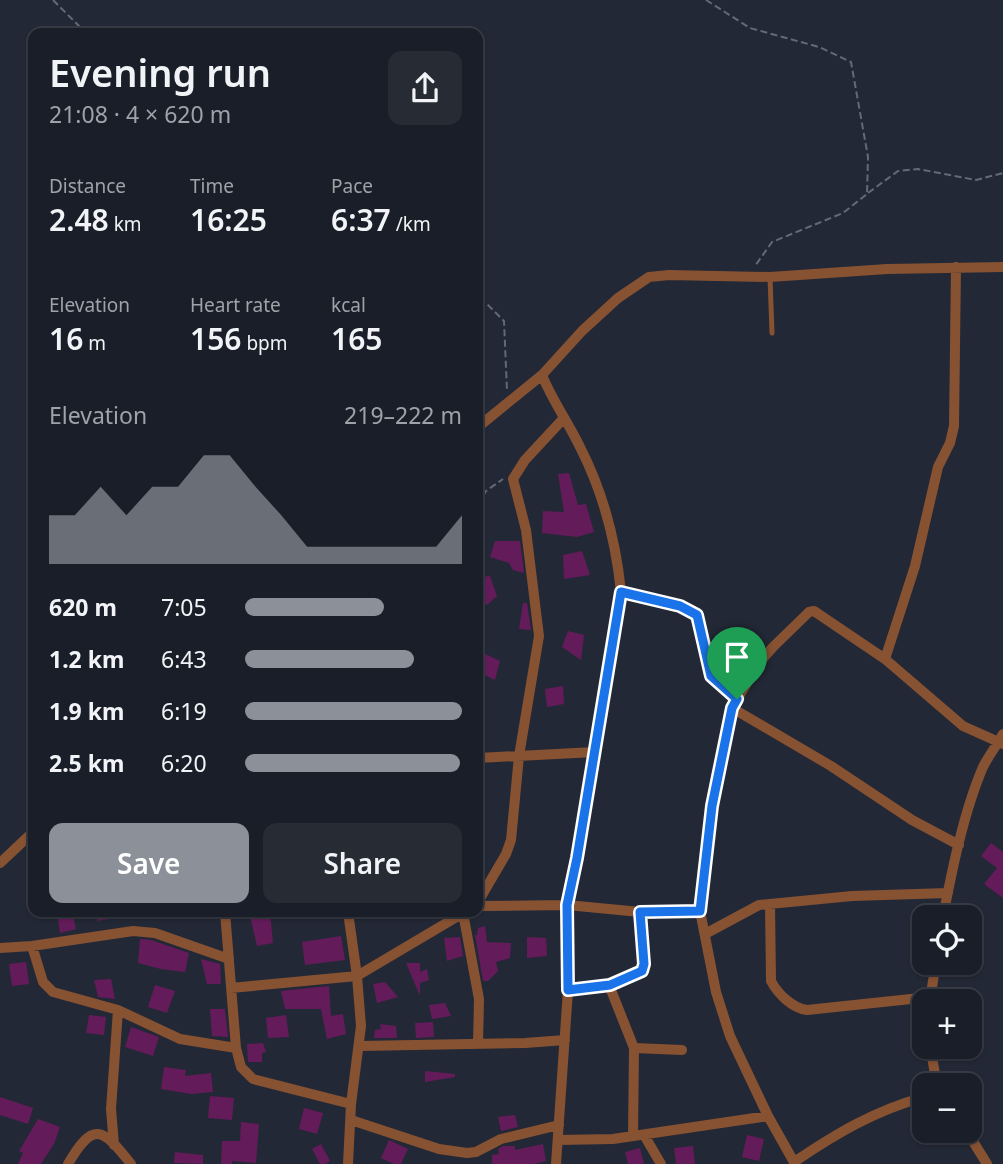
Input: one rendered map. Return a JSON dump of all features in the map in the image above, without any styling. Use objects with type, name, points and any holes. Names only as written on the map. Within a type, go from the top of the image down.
[{"type":"street","points":[[885,659],[915,566],[938,467],[948,449],[954,426],[956,267]]},
{"type":"street","points":[[483,423],[541,375],[582,331],[643,279],[669,275],[746,278],[887,269],[1003,267]]},
{"type":"street","points":[[541,375],[588,465],[601,500],[616,554],[621,592],[567,905],[568,990],[556,1164]]},
{"type":"street","points":[[483,895],[511,840],[519,756],[539,636],[528,548],[521,504],[513,485],[514,475],[534,449],[565,418]]},
{"type":"street","points":[[621,592],[680,606],[697,615],[711,676],[734,704],[912,820],[960,845]]},
{"type":"street","points":[[912,1100],[869,1115],[795,1163],[768,1116],[730,1036],[716,992],[700,911],[712,806],[734,704],[773,647],[810,612],[817,612],[885,659],[963,726],[1001,740],[979,780],[946,905]]},
{"type":"street","points":[[483,758],[595,752]]},
{"type":"street","points":[[0,863],[28,837]]},
{"type":"street","points":[[705,934],[752,908],[770,904],[852,896],[948,893]]},
{"type":"street","points":[[483,904],[567,905],[640,912],[700,911]]},
{"type":"street","points":[[770,904],[771,981],[798,1009],[912,1001]]},
{"type":"street","points":[[568,990],[610,985],[638,974],[643,969],[640,912]]},
{"type":"street","points":[[225,917],[236,1048],[241,1066],[253,1079],[275,1087],[351,1104]]},
{"type":"street","points":[[348,1164],[360,1008],[349,917]]},
{"type":"street","points":[[231,988],[357,976],[456,917]]},
{"type":"street","points":[[465,917],[479,999],[478,1044]]},
{"type":"street","points":[[0,948],[32,946],[133,930],[155,933],[229,959]]},
{"type":"street","points":[[32,946],[43,982],[48,989],[118,1010],[180,1039],[236,1048]]},
{"type":"street","points":[[610,985],[634,1048],[638,1136],[661,1164]]},
{"type":"street","points":[[114,1144],[111,1109],[118,1010]]},
{"type":"street","points":[[359,1046],[565,1040]]},
{"type":"street","points":[[634,1048],[682,1050]]},
{"type":"street","points":[[558,1140],[601,1140],[638,1136],[768,1116]]},
{"type":"street","points":[[351,1120],[439,1149],[467,1153],[476,1152],[502,1139],[559,1125]]},
{"type":"street","points":[[68,1164],[81,1142],[90,1134],[101,1135],[114,1144],[131,1164]]},
{"type":"street","points":[[974,1143],[987,1164]]},
{"type":"lane","points":[[770,277],[772,333]]},
{"type":"path","points":[[53,0],[81,28]]},
{"type":"path","points":[[706,0],[751,28],[819,47],[851,62],[868,158],[867,194]]},
{"type":"path","points":[[746,278],[772,242],[843,213],[898,171],[918,169],[975,180],[1003,173]]},
{"type":"path","points":[[483,304],[486,303],[504,321],[508,402]]},
{"type":"path","points":[[483,498],[491,486],[514,475]]},
{"type":"building","points":[[569,473],[578,505],[586,504],[594,532],[577,537],[542,533],[543,511],[564,512],[558,474]]},
{"type":"building","points":[[495,541],[520,541],[524,573],[513,570],[509,563],[490,557]]},
{"type":"building","points":[[582,551],[590,575],[564,579],[563,555]]},
{"type":"building","points":[[490,576],[497,596],[483,606],[483,577]]},
{"type":"building","points":[[523,603],[527,603],[531,630],[519,629]]},
{"type":"building","points":[[568,631],[584,635],[581,660],[562,647]]},
{"type":"building","points":[[483,653],[500,661],[495,680],[483,674]]},
{"type":"building","points":[[563,686],[564,704],[547,707],[545,689]]},
{"type":"building","points":[[991,843],[1003,852],[1003,898],[984,884],[997,868],[981,856]]},
{"type":"building","points":[[58,917],[73,917],[76,929],[60,933]]},
{"type":"building","points":[[97,917],[122,917],[97,921]]},
{"type":"building","points":[[250,917],[270,917],[273,943],[257,946]]},
{"type":"building","points":[[485,926],[487,942],[511,943],[510,958],[496,962],[498,971],[488,981],[483,981],[475,935],[478,928]]},
{"type":"building","points":[[341,936],[345,960],[305,965],[302,942]]},
{"type":"building","points":[[460,937],[463,956],[447,961],[444,938]]},
{"type":"building","points":[[527,937],[546,938],[547,956],[527,958]]},
{"type":"building","points":[[140,939],[189,953],[185,972],[138,963]]},
{"type":"building","points":[[201,959],[220,964],[221,984],[207,984]]},
{"type":"building","points":[[26,962],[29,984],[12,986],[9,964]]},
{"type":"building","points":[[406,963],[420,963],[420,972],[427,969],[429,980],[420,983],[420,996]]},
{"type":"building","points":[[111,979],[115,999],[98,997],[94,980]]},
{"type":"building","points":[[385,982],[398,997],[377,1003],[373,984]]},
{"type":"building","points":[[155,985],[175,991],[167,1013],[148,1007]]},
{"type":"building","points":[[329,986],[331,1016],[343,1014],[346,1034],[327,1039],[321,1009],[285,1009],[281,991]]},
{"type":"building","points":[[445,1003],[451,1016],[432,1019],[429,1005]]},
{"type":"building","points":[[210,1009],[225,1009],[228,1037],[212,1036]]},
{"type":"building","points":[[89,1015],[106,1017],[104,1035],[86,1033]]},
{"type":"building","points":[[286,1015],[289,1037],[268,1038],[266,1018]]},
{"type":"building","points":[[433,1022],[434,1037],[416,1038],[415,1023]]},
{"type":"building","points":[[380,1024],[396,1026],[397,1038],[374,1038],[375,1030],[381,1029]]},
{"type":"building","points":[[131,1027],[159,1037],[153,1056],[125,1047]]},
{"type":"building","points":[[263,1043],[266,1052],[262,1053],[262,1062],[248,1062],[247,1044]]},
{"type":"building","points":[[164,1067],[186,1070],[185,1076],[211,1073],[213,1092],[191,1094],[161,1089]]},
{"type":"building","points":[[425,1071],[455,1074],[455,1077],[425,1082]]},
{"type":"building","points":[[210,1096],[234,1098],[232,1120],[208,1118]]},
{"type":"building","points":[[0,1097],[33,1108],[28,1124],[0,1115]]},
{"type":"building","points":[[304,1108],[323,1113],[317,1134],[299,1129]]},
{"type":"building","points":[[515,1115],[518,1127],[501,1131],[498,1117]]},
{"type":"building","points":[[38,1119],[60,1127],[54,1144],[41,1164],[18,1164],[23,1153],[19,1151]]},
{"type":"building","points":[[241,1122],[259,1124],[256,1163],[232,1161],[232,1164],[221,1164],[222,1141],[240,1141]]},
{"type":"building","points":[[747,1135],[764,1139],[759,1161],[742,1157]]},
{"type":"building","points":[[389,1140],[408,1149],[401,1164],[381,1158]]},
{"type":"building","points":[[321,1144],[330,1161],[325,1164],[320,1164],[312,1149]]},
{"type":"building","points":[[543,1144],[546,1161],[534,1164],[492,1164],[492,1155],[499,1154],[498,1149],[503,1146],[515,1146],[515,1150]]},
{"type":"building","points":[[693,1146],[695,1164],[676,1164],[674,1148]]},
{"type":"building","points":[[640,1148],[644,1164],[628,1164],[625,1152]]},
{"type":"building","points":[[175,1152],[203,1155],[203,1164],[174,1163]]},
{"type":"route","points":[[621,592],[680,606],[697,615],[711,676],[737,699],[732,708],[712,806],[700,911],[640,912],[644,964],[642,971],[610,985],[568,990],[567,905],[621,592]]}]
